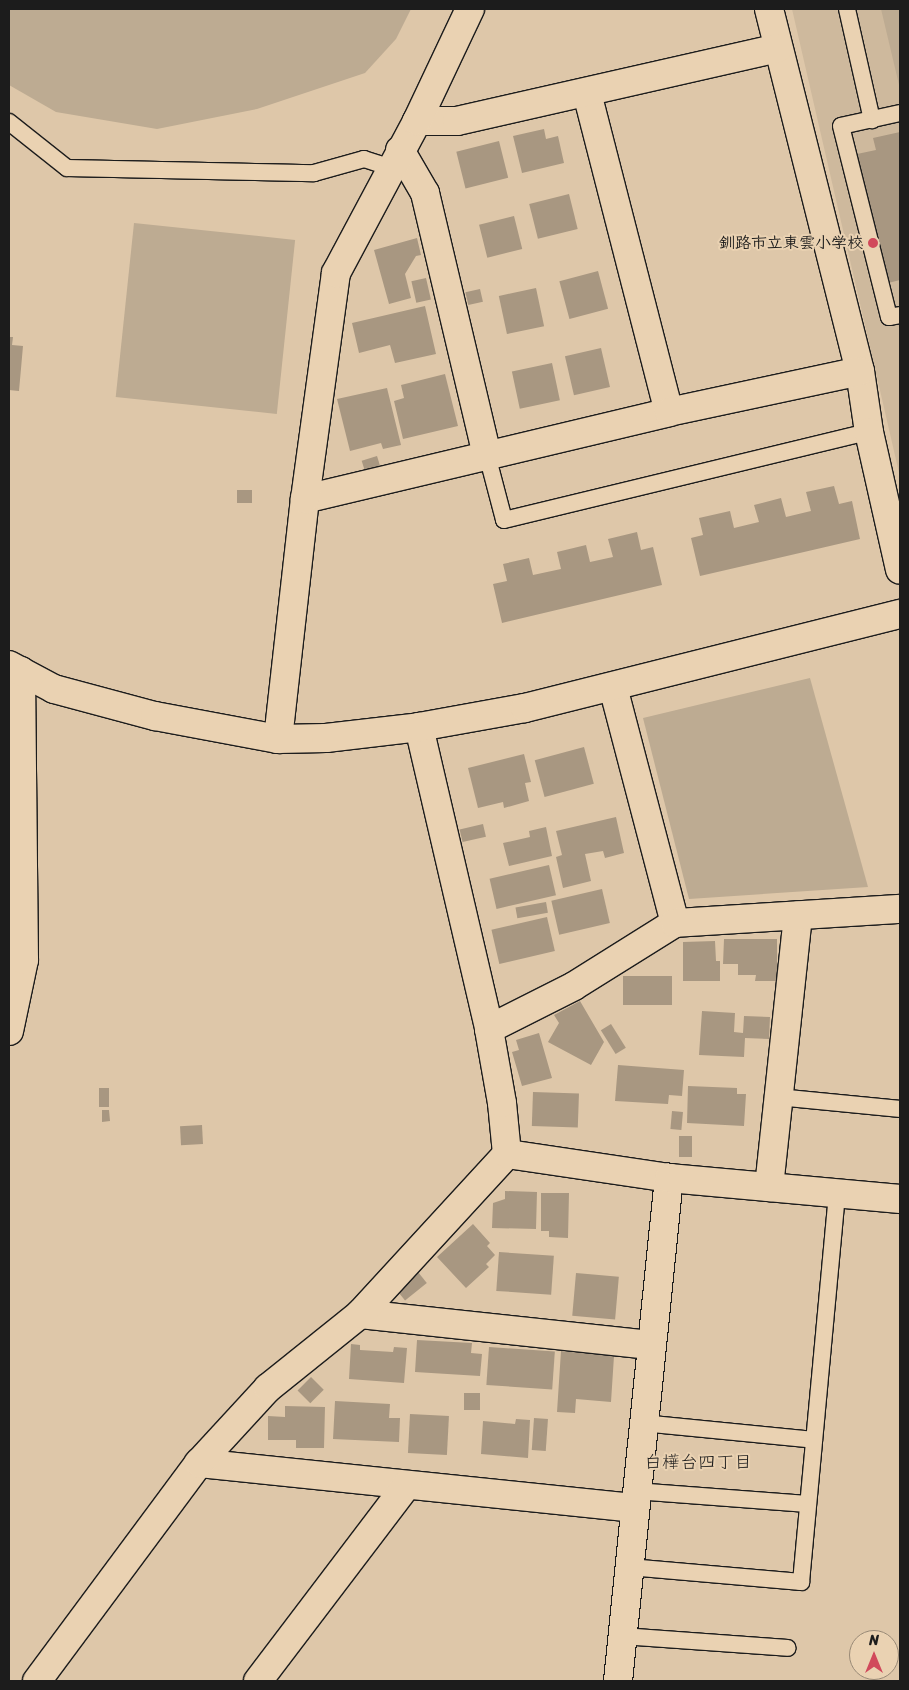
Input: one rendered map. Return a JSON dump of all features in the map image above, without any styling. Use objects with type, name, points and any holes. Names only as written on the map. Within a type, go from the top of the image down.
[{"type":"street","points":[[278,739],[305,499],[336,273],[417,121],[470,9]]},
{"type":"street","points":[[769,9],[860,371],[869,432],[900,570]]},
{"type":"street","points":[[417,121],[457,121],[587,93],[778,48]]},
{"type":"street","points":[[587,93],[669,412]]},
{"type":"street","points":[[396,159],[425,193],[486,455]]},
{"type":"street","points":[[305,499],[669,412],[860,371]]},
{"type":"street","points":[[15,668],[54,689],[156,716],[278,739],[326,738],[419,727],[525,708],[900,614]]},
{"type":"street","points":[[9,1031],[24,960],[15,668]]},
{"type":"street","points":[[613,687],[675,923]]},
{"type":"street","points":[[37,1681],[199,1463],[268,1388],[360,1314],[507,1154],[502,1103],[489,1029],[419,727]]},
{"type":"street","points":[[489,1029],[574,986],[675,923],[900,909]]},
{"type":"street","points":[[769,1187],[798,916]]},
{"type":"street","points":[[507,1154],[669,1178],[900,1199]]},
{"type":"street","points":[[618,1681],[634,1500],[669,1178]]},
{"type":"street","points":[[360,1314],[650,1346]]},
{"type":"street","points":[[199,1463],[406,1486],[634,1500]]},
{"type":"street","points":[[258,1681],[406,1486]]},
{"type":"lane","points":[[847,9],[872,120]]},
{"type":"lane","points":[[900,113],[841,126],[889,317],[900,314]]},
{"type":"lane","points":[[9,122],[67,168],[314,173],[364,159],[396,159]]},
{"type":"lane","points":[[486,455],[504,520],[869,432]]},
{"type":"lane","points":[[778,1097],[900,1109]]},
{"type":"lane","points":[[629,1567],[801,1582],[837,1193]]},
{"type":"lane","points":[[642,1423],[814,1440]]},
{"type":"lane","points":[[634,1500],[808,1504]]},
{"type":"lane","points":[[622,1636],[788,1648]]},
{"type":"shaded area","points":[[9,9],[411,9],[396,39],[365,73],[257,109],[157,129],[56,112],[9,85]]},
{"type":"shaded area","name":"釧路市立東雲小学校","points":[[792,9],[900,9],[900,477]]},
{"type":"shaded area","points":[[881,9],[900,9],[900,89]]},
{"type":"shaded area","points":[[134,223],[295,240],[277,414],[116,397]]},
{"type":"shaded area","points":[[810,678],[868,887],[689,899],[643,718]]},
{"type":"building","points":[[544,129],[546,139],[558,136],[564,163],[522,173],[513,136]]},
{"type":"building","points":[[900,132],[900,280],[888,283],[857,154],[876,150],[873,138]]},
{"type":"building","points":[[499,141],[508,178],[466,189],[456,152]]},
{"type":"building","points":[[569,194],[578,229],[538,239],[529,204]]},
{"type":"building","points":[[514,216],[522,249],[487,258],[479,225]]},
{"type":"building","points":[[417,238],[421,255],[416,256],[405,274],[411,298],[389,304],[374,250]]},
{"type":"building","points":[[598,271],[608,309],[569,319],[559,281]]},
{"type":"building","points":[[426,278],[431,299],[416,303],[411,281]]},
{"type":"building","points":[[536,288],[544,326],[507,334],[499,296]]},
{"type":"building","points":[[480,289],[483,302],[468,305],[465,292]]},
{"type":"building","points":[[425,306],[436,354],[395,363],[390,345],[359,353],[352,323]]},
{"type":"building","points":[[9,337],[13,337],[12,345],[23,346],[19,391],[9,390]]},
{"type":"building","points":[[601,348],[610,387],[574,395],[565,356]]},
{"type":"building","points":[[552,363],[560,400],[520,409],[512,372]]},
{"type":"building","points":[[445,374],[458,426],[403,439],[394,401],[404,398],[401,385]]},
{"type":"building","points":[[387,388],[401,445],[383,449],[381,443],[350,451],[337,399]]},
{"type":"building","points":[[377,456],[380,466],[365,470],[362,461]]},
{"type":"building","points":[[834,486],[839,504],[852,501],[860,539],[700,576],[691,538],[703,535],[699,518],[730,511],[734,528],[759,522],[754,505],[781,498],[786,517],[811,511],[806,492]]},
{"type":"building","points":[[237,490],[252,490],[252,503],[237,503]]},
{"type":"building","points":[[637,532],[641,550],[653,547],[662,585],[502,623],[493,584],[507,581],[503,564],[529,558],[533,575],[561,569],[557,552],[586,545],[590,562],[613,557],[608,539]]},
{"type":"building","points":[[584,747],[594,784],[545,797],[535,760]]},
{"type":"building","points":[[524,754],[531,782],[525,783],[529,801],[504,808],[503,802],[478,808],[468,768]]},
{"type":"building","points":[[616,817],[624,853],[605,858],[603,851],[585,854],[591,881],[563,888],[556,857],[562,855],[556,831]]},
{"type":"building","points":[[483,824],[486,837],[463,842],[460,829]]},
{"type":"building","points":[[546,827],[552,856],[509,866],[503,843],[530,837],[529,831]]},
{"type":"building","points":[[549,865],[556,895],[497,909],[490,879]]},
{"type":"building","points":[[602,889],[610,923],[559,935],[551,901]]},
{"type":"building","points":[[546,902],[548,913],[517,918],[515,907]]},
{"type":"building","points":[[547,917],[555,951],[499,964],[491,930]]},
{"type":"building","points":[[724,939],[777,939],[777,981],[755,981],[756,975],[738,975],[738,964],[723,964]]},
{"type":"building","points":[[715,941],[716,961],[720,961],[720,981],[683,981],[683,942]]},
{"type":"building","points":[[623,976],[672,976],[672,1005],[623,1005]]},
{"type":"building","points":[[580,1001],[604,1042],[591,1065],[548,1042],[559,1023],[554,1015]]},
{"type":"building","points":[[702,1011],[735,1013],[734,1032],[743,1033],[744,1016],[770,1017],[769,1039],[745,1038],[744,1057],[699,1055]]},
{"type":"building","points":[[611,1024],[626,1048],[616,1054],[601,1030]]},
{"type":"building","points":[[539,1033],[552,1078],[522,1086],[512,1052],[519,1050],[516,1040]]},
{"type":"building","points":[[618,1065],[684,1070],[682,1096],[669,1095],[668,1104],[615,1101]]},
{"type":"building","points":[[688,1086],[737,1088],[737,1094],[746,1094],[744,1126],[687,1123]]},
{"type":"building","points":[[99,1088],[109,1088],[109,1107],[99,1107]]},
{"type":"building","points":[[533,1092],[579,1094],[578,1128],[532,1126]]},
{"type":"building","points":[[102,1110],[109,1110],[110,1121],[102,1122]]},
{"type":"building","points":[[672,1111],[683,1112],[681,1130],[670,1129]]},
{"type":"building","points":[[202,1125],[203,1144],[181,1145],[180,1126]]},
{"type":"building","points":[[679,1136],[692,1136],[692,1157],[679,1157]]},
{"type":"building","points":[[505,1191],[537,1192],[536,1229],[492,1228],[493,1203],[505,1199]]},
{"type":"building","points":[[541,1193],[569,1193],[568,1238],[549,1237],[549,1231],[541,1231]]},
{"type":"building","points":[[473,1224],[490,1243],[487,1246],[495,1255],[486,1264],[489,1267],[466,1288],[437,1257]]},
{"type":"building","points":[[499,1252],[554,1256],[551,1295],[496,1291]]},
{"type":"building","points":[[418,1272],[427,1283],[405,1301],[396,1290]]},
{"type":"building","points":[[576,1273],[619,1277],[615,1320],[572,1316]]},
{"type":"building","points":[[417,1340],[472,1343],[471,1353],[482,1354],[480,1376],[415,1372]]},
{"type":"building","points":[[351,1344],[360,1345],[360,1350],[393,1352],[394,1347],[407,1348],[404,1383],[349,1379]]},
{"type":"building","points":[[489,1347],[555,1352],[552,1390],[486,1385]]},
{"type":"building","points":[[561,1351],[614,1356],[611,1402],[576,1399],[575,1413],[557,1412]]},
{"type":"building","points":[[311,1377],[324,1390],[310,1403],[298,1390]]},
{"type":"building","points":[[464,1393],[480,1393],[480,1410],[464,1410]]},
{"type":"building","points":[[335,1401],[390,1404],[389,1418],[400,1418],[399,1442],[333,1439]]},
{"type":"building","points":[[285,1406],[325,1407],[324,1448],[296,1448],[296,1440],[268,1440],[268,1416],[285,1417]]},
{"type":"building","points":[[410,1414],[449,1416],[447,1455],[408,1453]]},
{"type":"building","points":[[534,1418],[548,1419],[546,1451],[532,1450]]},
{"type":"building","points":[[516,1419],[530,1420],[528,1458],[481,1454],[483,1421],[515,1424]]},
{"type":"place","name":"釧路市立東雲小学校","points":[[873,243]]},
{"type":"district","name":"白樺台四丁目","points":[[698,1462]]}]
